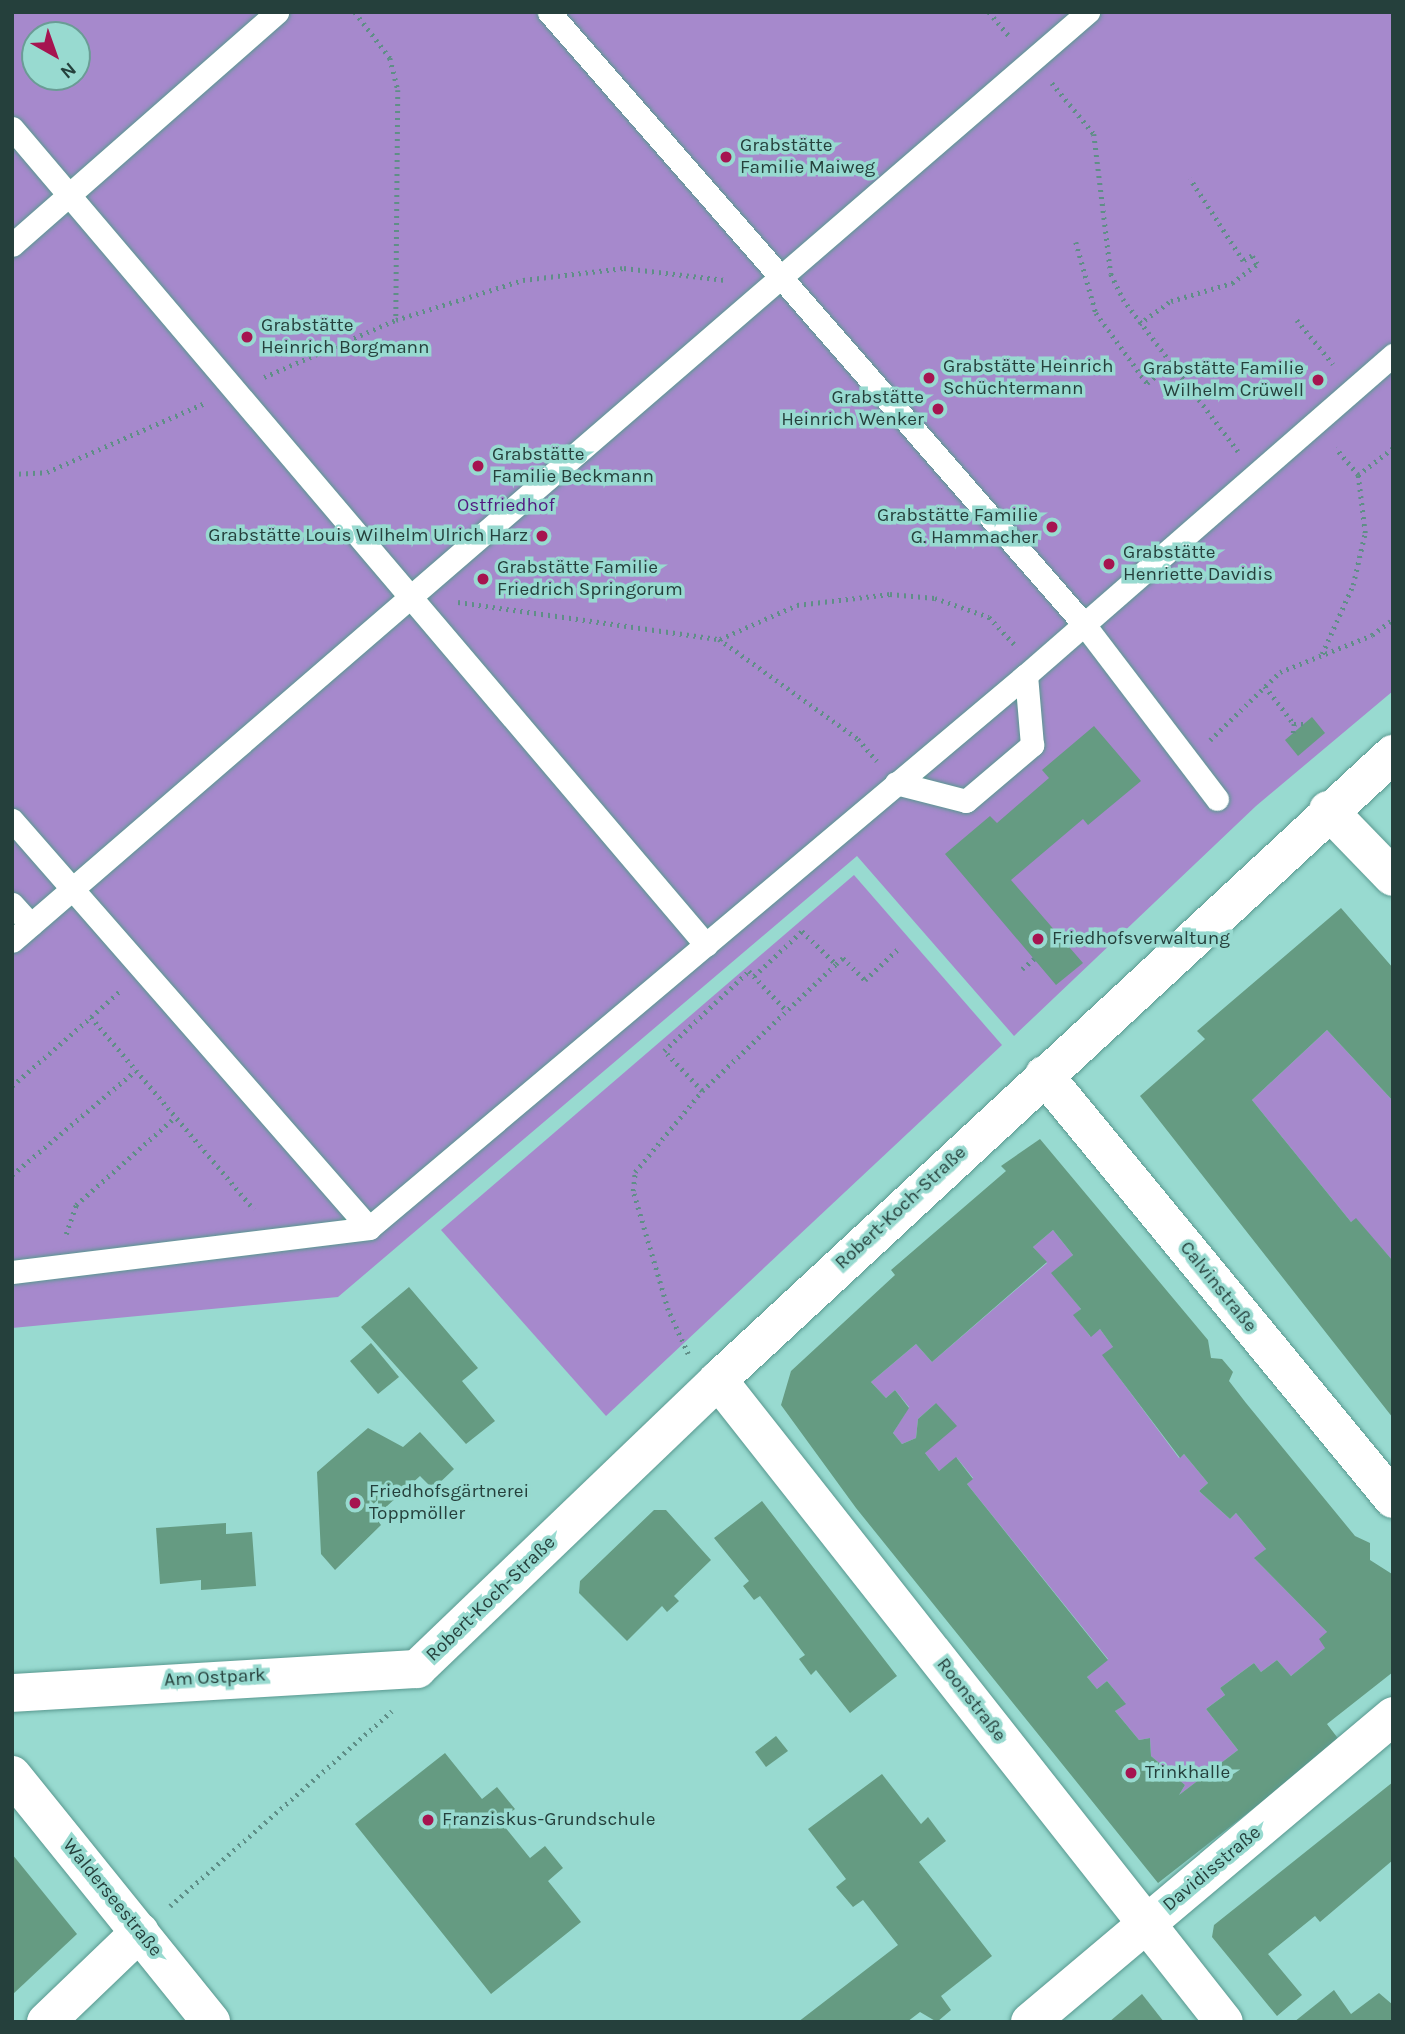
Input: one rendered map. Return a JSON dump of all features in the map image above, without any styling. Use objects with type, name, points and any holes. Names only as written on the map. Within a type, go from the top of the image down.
[{"type":"street","name":"Robert-Koch-Straße","points":[[417,1669],[718,1380],[1328,810],[1393,754]]},
{"type":"street","points":[[1328,810],[1393,877]]},
{"type":"street","name":"Calvinstraße","points":[[1044,1075],[1393,1499]]},
{"type":"street","name":"Roonstraße","points":[[718,1380],[1224,2022]]},
{"type":"street","name":"Am Ostpark","points":[[12,1693],[417,1669]]},
{"type":"street","name":"Davidisstraße","points":[[1030,2022],[1393,1716]]},
{"type":"street","name":"Walderseestraße","points":[[12,1775],[152,1922],[211,2022]]},
{"type":"street","points":[[46,2022],[152,1922]]},
{"type":"lane","points":[[12,245],[277,12]]},
{"type":"lane","points":[[549,12],[782,274],[1083,623],[1217,799]]},
{"type":"lane","points":[[12,941],[412,599],[782,274],[1088,12]]},
{"type":"lane","points":[[12,128],[706,945]]},
{"type":"lane","points":[[12,1272],[282,1242],[369,1228],[1026,675],[1393,355]]},
{"type":"lane","points":[[895,783],[966,801],[1032,745],[1026,675]]},
{"type":"lane","points":[[12,820],[369,1228]]},
{"type":"lane","points":[[12,904],[31,925]]},
{"type":"path","points":[[355,12],[390,58],[398,90],[396,320]]},
{"type":"path","points":[[989,12],[1094,134],[1111,274],[1139,324],[1256,473]]},
{"type":"path","points":[[1139,324],[1171,301],[1232,284],[1257,264],[1252,256],[1243,261],[1190,179]]},
{"type":"path","points":[[1076,242],[1096,313],[1147,383],[1169,365]]},
{"type":"path","points":[[12,474],[47,472],[396,320],[523,280],[585,269],[669,271],[715,282],[782,274]]},
{"type":"path","points":[[1297,320],[1353,389]]},
{"type":"path","points":[[1313,424],[1359,475],[1365,533],[1353,585],[1322,654]]},
{"type":"path","points":[[1359,475],[1393,448]]},
{"type":"path","points":[[719,639],[797,605],[890,594],[935,598],[989,617],[1020,650]]},
{"type":"path","points":[[412,599],[719,639],[858,739],[895,783]]},
{"type":"path","points":[[1187,761],[1265,686],[1393,619]]},
{"type":"path","points":[[1265,686],[1294,724],[1293,733]]},
{"type":"path","points":[[1294,724],[1303,724]]},
{"type":"path","points":[[754,976],[802,931],[836,964]]},
{"type":"path","points":[[679,1344],[633,1191],[635,1172],[702,1091],[836,964],[844,958],[865,980],[898,949]]},
{"type":"path","points":[[1022,969],[1034,959]]},
{"type":"path","points":[[702,1091],[664,1051],[749,971],[787,1011]]},
{"type":"path","points":[[12,1086],[91,1017],[282,1242]]},
{"type":"path","points":[[12,1175],[135,1071]]},
{"type":"path","points":[[71,1265],[66,1219],[76,1205],[175,1117]]},
{"type":"path","points":[[152,1922],[396,1707]]},
{"type":"green space","name":"Ostfriedhof","points":[[12,12],[1393,12],[1393,691],[1256,806],[1014,1036],[857,856],[338,1297],[12,1328]]},
{"type":"green space","points":[[854,875],[1002,1045],[606,1416],[441,1230]]},
{"type":"green space","points":[[1327,1030],[1393,1101],[1393,1261],[1356,1219],[1351,1222],[1252,1100]]},
{"type":"green space","points":[[1053,1230],[1073,1255],[1052,1273],[1081,1309],[1074,1315],[1090,1336],[1100,1329],[1113,1347],[1112,1368],[1179,1458],[1184,1454],[1208,1483],[1199,1491],[1230,1519],[1236,1513],[1266,1549],[1255,1559],[1327,1632],[1325,1648],[1291,1676],[1277,1660],[1261,1672],[1254,1663],[1220,1688],[1225,1695],[1206,1709],[1238,1750],[1179,1795],[1185,1785],[1151,1756],[1150,1738],[1139,1740],[1115,1711],[1125,1703],[1107,1681],[1097,1689],[1087,1677],[1108,1659],[967,1484],[973,1478],[957,1458],[939,1471],[925,1453],[936,1403],[918,1419],[916,1438],[902,1444],[893,1433],[909,1407],[895,1390],[886,1398],[871,1382],[916,1344],[932,1362],[1047,1263],[1033,1247]]},
{"type":"building","points":[[1312,717],[1325,733],[1298,756],[1285,740]]},
{"type":"building","points":[[1094,726],[1141,781],[1088,825],[1083,819],[1011,880],[1083,963],[1056,985],[945,854],[990,816],[997,823],[1049,778],[1042,770]]},
{"type":"building","points":[[1341,908],[1393,968],[1393,1101],[1327,1030],[1252,1100],[1351,1222],[1356,1218],[1393,1261],[1393,1418],[1140,1096],[1205,1039],[1197,1031]]},
{"type":"building","points":[[1040,1139],[1208,1340],[1211,1358],[1222,1359],[1233,1372],[1229,1381],[1246,1403],[1355,1536],[1370,1543],[1370,1560],[1392,1574],[1393,1672],[1327,1724],[1340,1741],[1158,1883],[856,1508],[781,1405],[791,1371],[895,1275],[891,1270],[1006,1171],[1001,1166]],"holes":[[[1053,1230],[1073,1255],[1051,1273],[1081,1309],[1073,1315],[1091,1337],[1100,1329],[1113,1347],[1102,1355],[1180,1458],[1184,1454],[1208,1483],[1199,1491],[1230,1519],[1236,1513],[1266,1549],[1254,1558],[1327,1632],[1319,1639],[1325,1648],[1291,1676],[1277,1660],[1261,1672],[1254,1663],[1220,1688],[1225,1695],[1206,1709],[1238,1750],[1179,1795],[1185,1785],[1151,1756],[1150,1738],[1139,1740],[1115,1711],[1126,1704],[1107,1681],[1097,1689],[1087,1677],[1108,1660],[967,1484],[973,1479],[956,1457],[939,1471],[925,1453],[957,1426],[936,1403],[918,1419],[916,1438],[902,1444],[893,1433],[909,1408],[895,1390],[886,1398],[871,1382],[916,1344],[932,1362],[1047,1262],[1033,1247]]]},
{"type":"building","points":[[409,1287],[478,1368],[462,1381],[495,1421],[466,1444],[361,1327]]},
{"type":"building","points":[[371,1343],[399,1377],[378,1394],[350,1361]]},
{"type":"building","name":"Friedhofsgärtnerei Toppmöller","points":[[368,1428],[403,1447],[420,1432],[454,1469],[433,1489],[420,1476],[375,1517],[381,1525],[335,1570],[321,1554],[317,1472]]},
{"type":"building","points":[[762,1501],[897,1676],[850,1713],[816,1670],[811,1675],[799,1659],[805,1655],[760,1596],[754,1600],[743,1586],[749,1581],[714,1538]]},
{"type":"building","points":[[654,1510],[666,1510],[711,1560],[674,1596],[679,1601],[667,1612],[662,1606],[627,1641],[579,1593],[580,1581]]},
{"type":"building","points":[[226,1523],[226,1534],[252,1532],[256,1586],[201,1590],[201,1580],[160,1584],[156,1528]]},
{"type":"building","points":[[776,1736],[788,1751],[766,1767],[755,1752]]},
{"type":"building","points":[[445,1753],[482,1799],[497,1787],[515,1809],[500,1821],[530,1858],[545,1846],[563,1868],[548,1881],[581,1922],[491,1994],[355,1824]]},
{"type":"building","points":[[882,1774],[921,1824],[928,1817],[946,1841],[919,1862],[992,1956],[941,1996],[951,2010],[937,2022],[920,2012],[907,2022],[798,2022],[898,1945],[863,1900],[853,1907],[836,1887],[846,1879],[808,1829]]},
{"type":"building","points":[[1393,1782],[1393,1860],[1320,1922],[1315,1916],[1268,1954],[1302,1995],[1277,2016],[1212,1937],[1214,1925]]},
{"type":"building","points":[[12,1854],[77,1934],[12,1995]]},
{"type":"building","points":[[1334,1990],[1351,2014],[1379,1993],[1393,2005],[1393,2022],[1294,2022]]},
{"type":"building","points":[[1142,1994],[1164,2022],[1109,2022]]},
{"type":"place","name":"Grabstätte Familie Maiweg","points":[[726,157]]},
{"type":"place","name":"Grabstätte Heinrich Borgmann","points":[[247,337]]},
{"type":"place","name":"Grabstätte Heinrich Schüchtermann","points":[[929,378]]},
{"type":"place","name":"Grabstätte Familie Wilhelm Crüwell","points":[[1318,380]]},
{"type":"place","name":"Grabstätte Heinrich Wenker","points":[[938,409]]},
{"type":"place","name":"Grabstätte Familie Beckmann","points":[[478,466]]},
{"type":"place","name":"Grabstätte Familie G. Hammacher","points":[[1052,527]]},
{"type":"place","name":"Grabstätte Louis Wilhelm Ulrich Harz","points":[[542,536]]},
{"type":"place","name":"Grabstätte Henriette Davidis","points":[[1109,564]]},
{"type":"place","name":"Grabstätte Familie Friedrich Springorum","points":[[483,579]]},
{"type":"place","name":"Friedhofsverwaltung","points":[[1038,939]]},
{"type":"place","name":"Friedhofsgärtnerei Toppmöller","points":[[355,1503]]},
{"type":"place","name":"Trinkhalle","points":[[1131,1773]]},
{"type":"place","name":"Franziskus-Grundschule","points":[[428,1820]]}]
